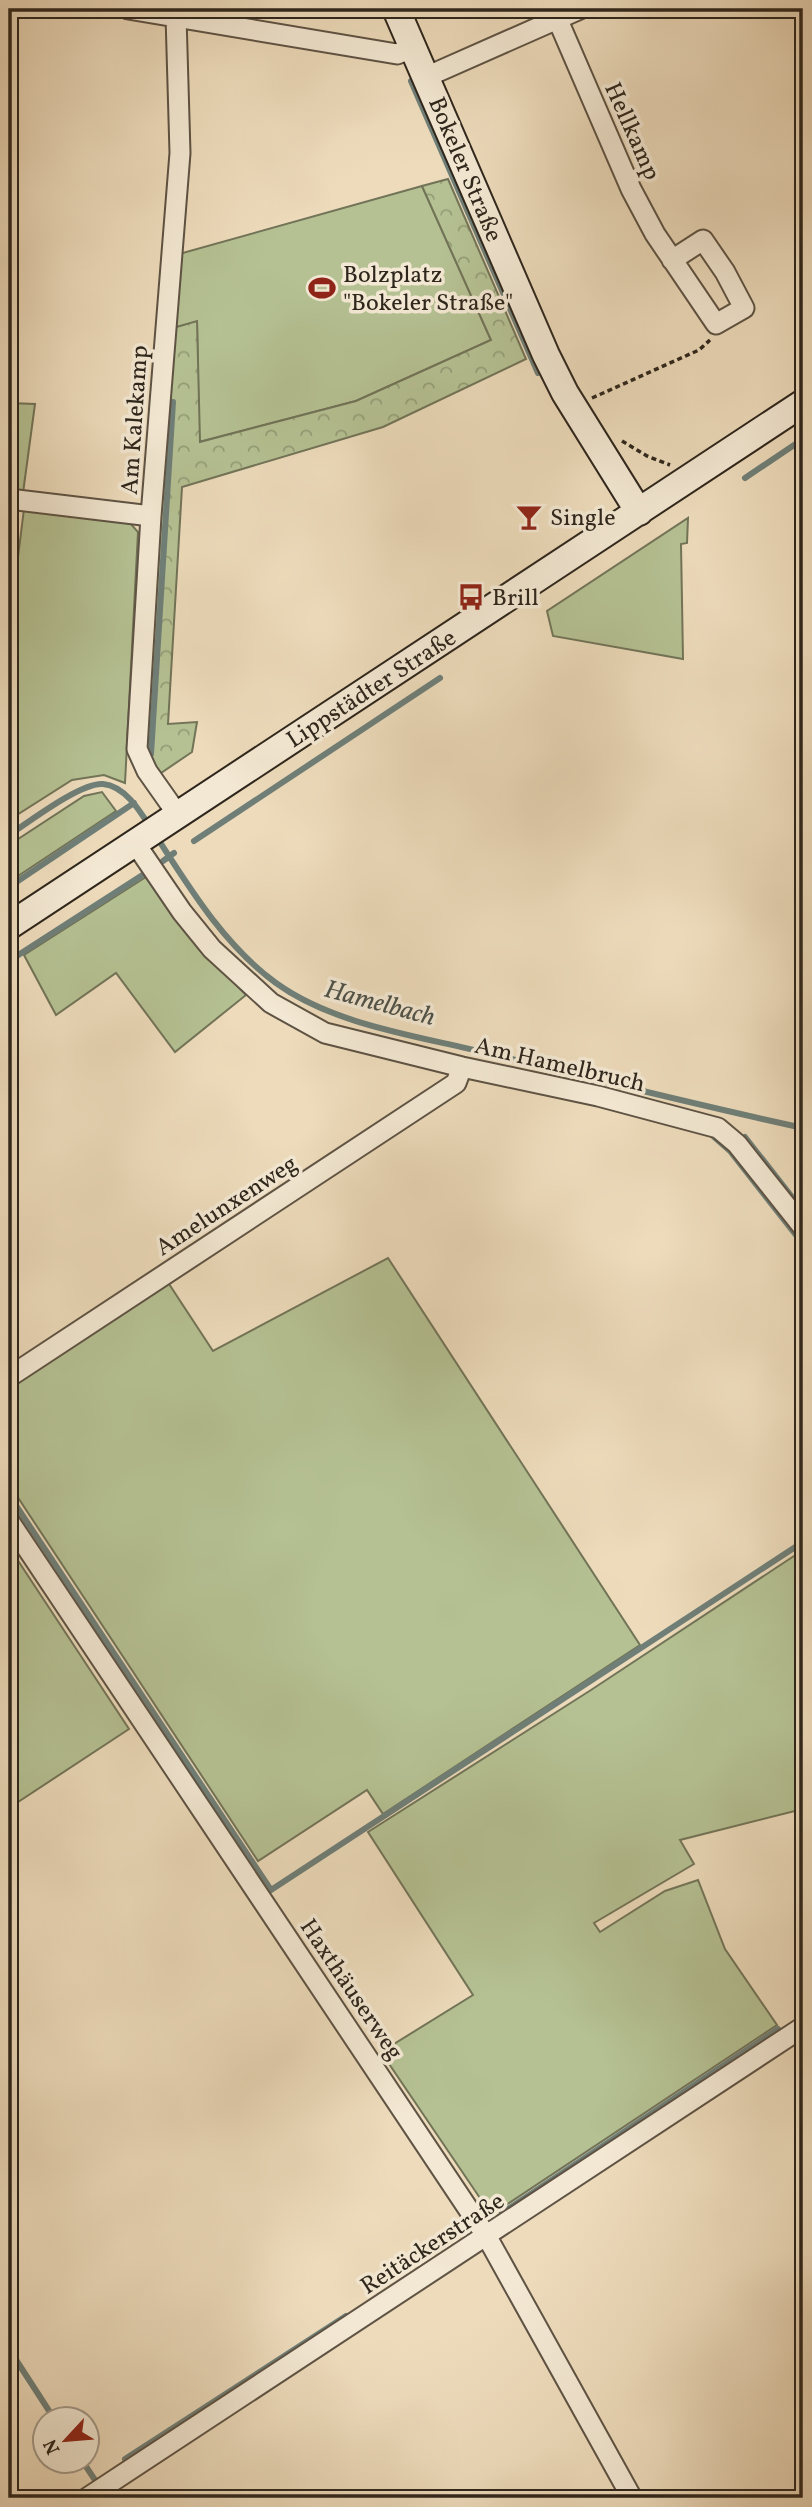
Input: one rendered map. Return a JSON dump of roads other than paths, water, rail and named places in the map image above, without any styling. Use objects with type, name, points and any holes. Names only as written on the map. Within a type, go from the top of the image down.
[{"type":"street","points":[[128,9],[397,54],[413,47]]},
{"type":"street","name":"Bokeler Straße","points":[[396,9],[561,384],[639,512]]},
{"type":"street","points":[[426,77],[580,9]]},
{"type":"street","name":"Am Kalekamp","points":[[171,819],[137,749],[151,516],[180,153],[176,16]]},
{"type":"street","name":"Hellkamp","points":[[557,19],[631,189],[672,260],[716,324],[744,308],[725,272],[703,240],[672,260]]},
{"type":"street","name":"Lippstädter Straße","points":[[9,926],[803,403]]},
{"type":"street","points":[[9,499],[151,516]]},
{"type":"street","name":"Am Hamelbruch","points":[[137,842],[182,912],[212,949],[271,1003],[325,1032],[462,1067],[598,1096],[718,1128],[737,1144],[803,1227]]},
{"type":"street","name":"Amelunxenweg","points":[[9,1377],[456,1083],[462,1067]]},
{"type":"street","name":"Haxthäuserweg","points":[[9,1521],[486,2236],[632,2498]]},
{"type":"street","name":"Reitäckerstraße","points":[[87,2498],[803,2027]]},
{"type":"waterway","points":[[411,81],[538,373]]},
{"type":"waterway","points":[[9,398],[14,398]]},
{"type":"waterway","points":[[151,754],[173,402]]},
{"type":"waterway","points":[[745,478],[803,439]]},
{"type":"waterway","points":[[194,841],[440,678]]},
{"type":"waterway","name":"Hamelbach","points":[[9,835],[69,796],[93,785],[103,784],[125,794],[150,827]]},
{"type":"waterway","points":[[9,887],[134,803]]},
{"type":"waterway","name":"Hamelbach","points":[[156,836],[210,916],[241,952],[276,983],[324,1009],[405,1034],[803,1128]]},
{"type":"waterway","name":"Hamelbach","points":[[163,861],[174,853]]},
{"type":"waterway","points":[[9,961],[144,874]]},
{"type":"waterway","points":[[713,1136],[730,1151],[803,1244]]},
{"type":"waterway","points":[[745,1137],[803,1211]]},
{"type":"waterway","points":[[9,1495],[271,1890],[803,1542]]},
{"type":"waterway","points":[[502,2213],[778,2029]]},
{"type":"waterway","points":[[125,2459],[346,2316]]},
{"type":"waterway","points":[[9,2349],[46,2406]]},
{"type":"waterway","points":[[92,2476],[95,2480]]},
{"type":"place","name":"Bolzplatz \"Bokeler Straße\"","points":[[322,288]]},
{"type":"place","name":"Single","points":[[529,517]]},
{"type":"place","name":"Brill","points":[[471,597]]}]
